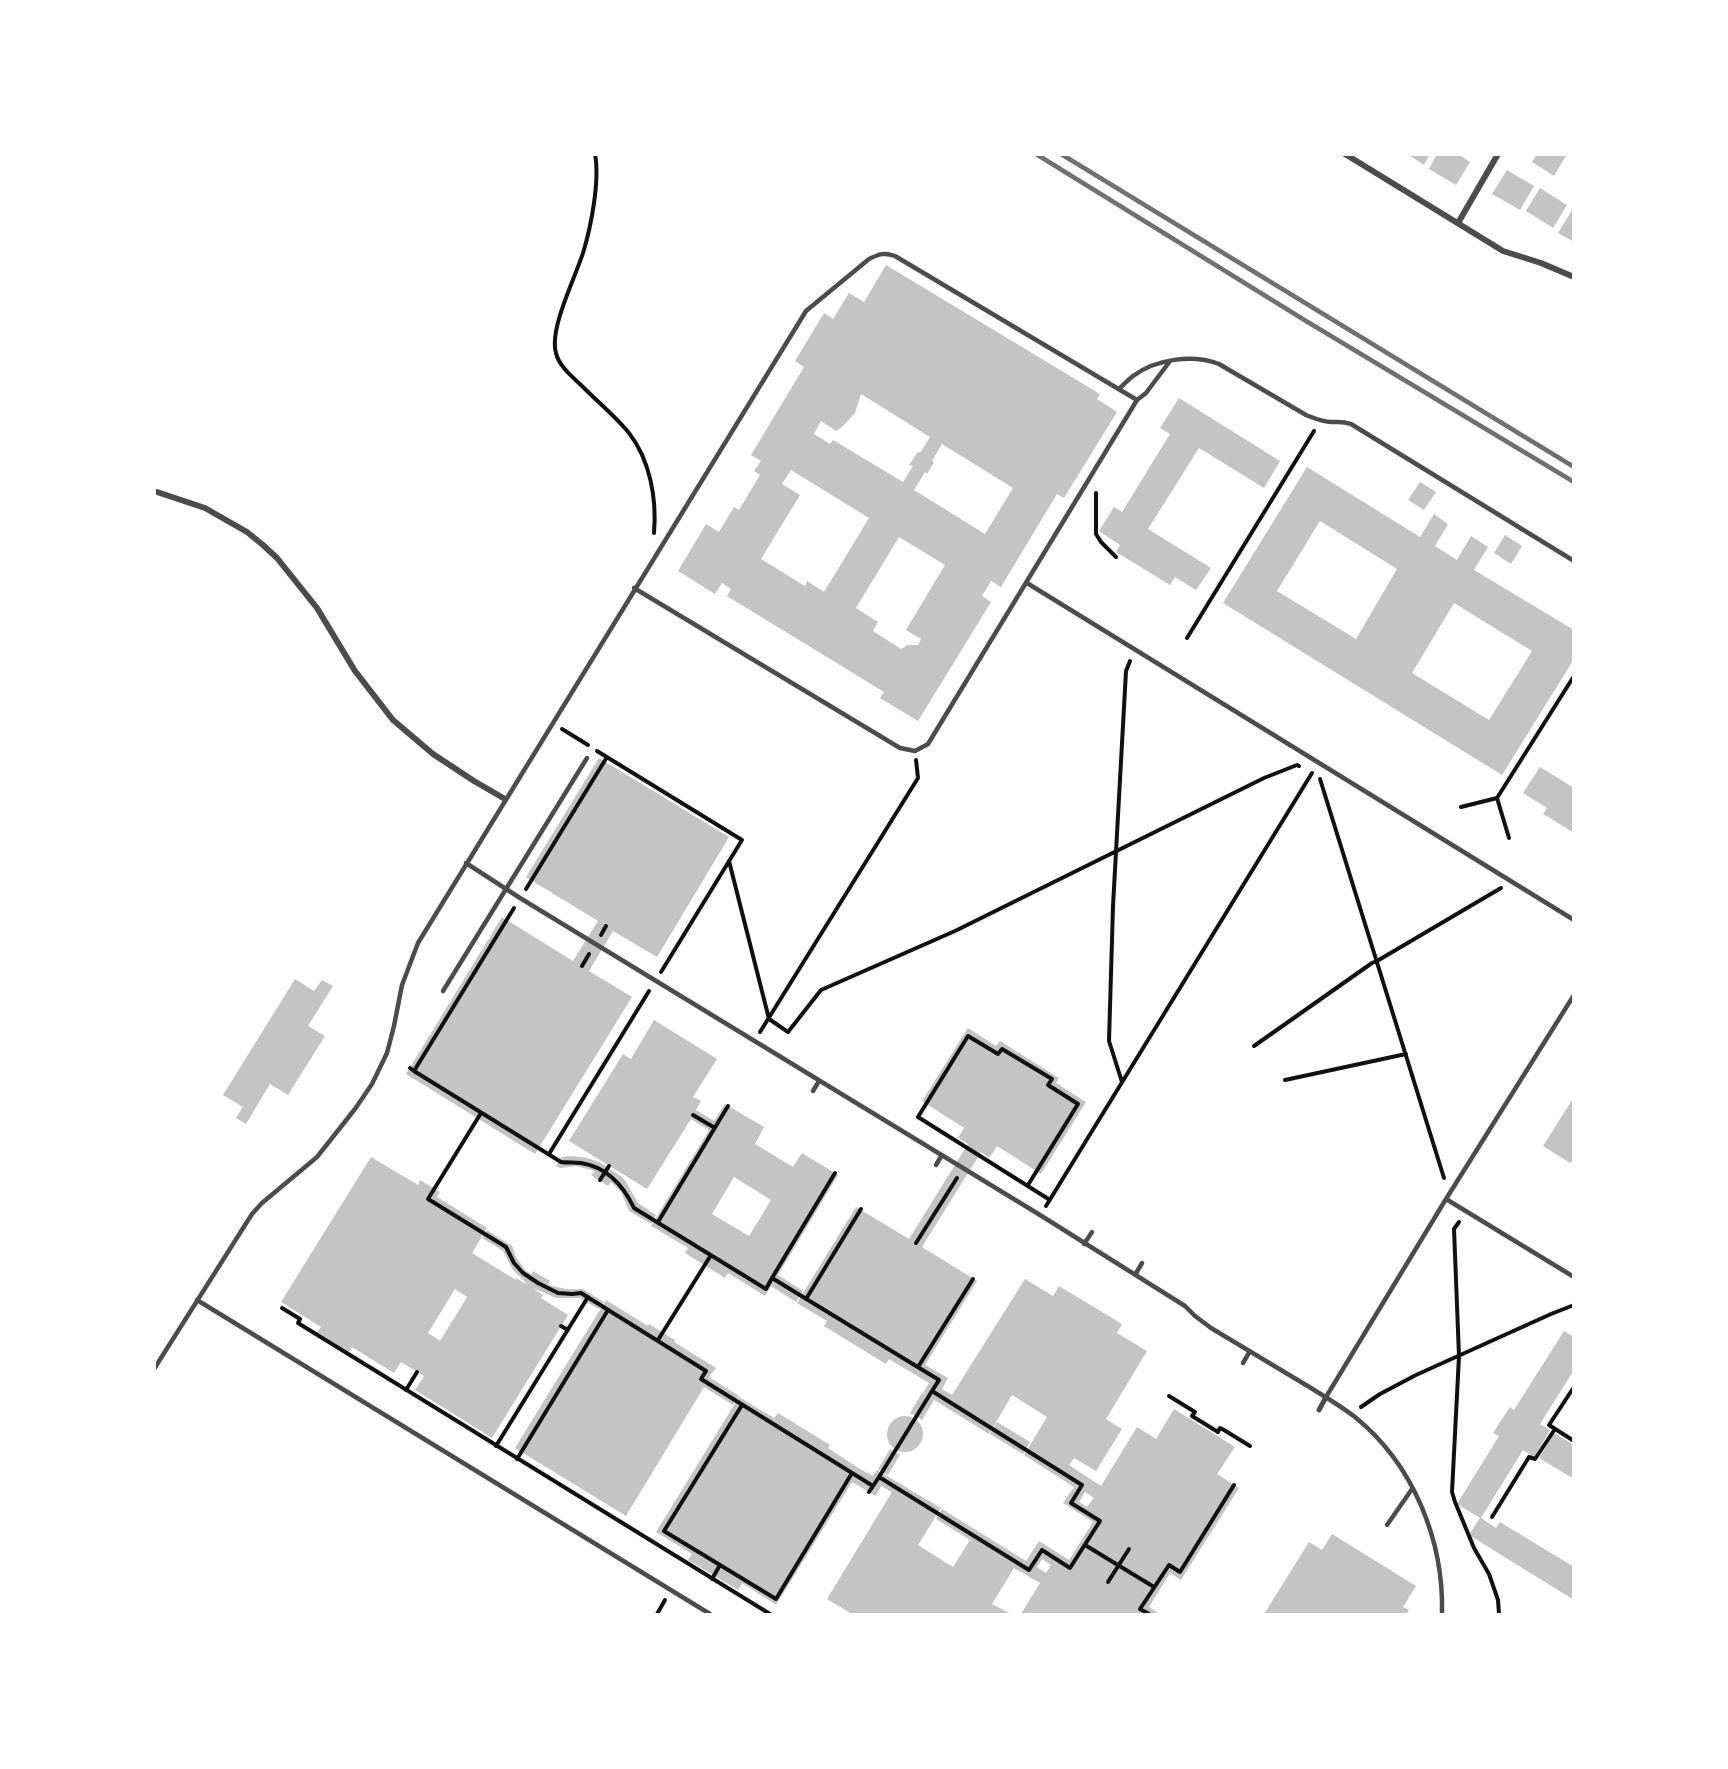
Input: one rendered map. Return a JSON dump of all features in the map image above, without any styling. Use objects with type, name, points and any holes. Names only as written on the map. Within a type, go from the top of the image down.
[{"type":"street","points":[[1345,154],[1503,251],[1574,277]]},
{"type":"street","points":[[1458,224],[1498,154]]},
{"type":"street","points":[[154,491],[205,508],[247,532],[263,545],[277,558],[317,608],[355,671],[393,720],[433,754],[505,800]]},
{"type":"street","points":[[1319,1410],[1326,1397]]},
{"type":"lane","points":[[154,1369],[252,1214],[317,1157],[372,1084],[387,1053],[402,985],[418,943],[651,560],[806,311],[869,259],[886,252],[1137,400]]},
{"type":"lane","points":[[1119,389],[1144,369],[1170,361],[1195,358],[1219,364],[1306,415],[1321,421],[1342,421],[1351,424],[1574,561]]},
{"type":"lane","points":[[634,588],[900,748],[915,751],[928,744],[1137,400],[1146,393],[1170,361]]},
{"type":"lane","points":[[1027,583],[1574,920]]},
{"type":"lane","points":[[443,991],[586,758]]},
{"type":"lane","points":[[466,863],[1040,1215],[1185,1306],[1211,1328],[1354,1416],[1371,1432],[1393,1459],[1412,1489],[1430,1526],[1439,1569],[1442,1614]]},
{"type":"lane","points":[[1326,1397],[1446,1199],[1574,995]]},
{"type":"lane","points":[[813,1091],[819,1081]]},
{"type":"lane","points":[[936,1165],[942,1155]]},
{"type":"lane","points":[[1446,1199],[1574,1276]]},
{"type":"lane","points":[[1084,1244],[1092,1232]]},
{"type":"lane","points":[[1135,1275],[1142,1263]]},
{"type":"lane","points":[[197,1300],[710,1614]]},
{"type":"lane","points":[[1243,1363],[1251,1351]]},
{"type":"lane","points":[[1387,1525],[1412,1489]]},
{"type":"path","points":[[595,154],[597,164],[595,196],[583,254],[554,334],[556,354],[573,377],[630,434],[646,463],[656,511],[651,560]]},
{"type":"path","points":[[1187,638],[1321,421]]},
{"type":"path","points":[[1096,467],[1096,534],[1116,557]]},
{"type":"path","points":[[1122,1083],[1109,1041],[1113,906],[1126,671],[1134,650]]},
{"type":"path","points":[[1461,807],[1497,798],[1574,676]]},
{"type":"path","points":[[549,1154],[742,840],[552,723]]},
{"type":"path","points":[[755,1041],[918,778],[915,751]]},
{"type":"path","points":[[531,881],[607,757]]},
{"type":"path","points":[[729,861],[769,1019],[788,1032],[821,990],[955,932],[1263,778],[1297,765],[1319,777],[1444,1179],[1454,1187]]},
{"type":"path","points":[[1040,1215],[1312,772]]},
{"type":"path","points":[[1497,798],[1509,837]]},
{"type":"path","points":[[1254,1046],[1372,963],[1512,882]]},
{"type":"path","points":[[507,920],[412,1070],[561,1162],[590,1165],[605,1172],[626,1190],[634,1208],[766,1289],[836,1173]]},
{"type":"path","points":[[1028,1185],[1078,1104],[1048,1085],[1052,1079],[1002,1049],[998,1054],[968,1036],[918,1117],[1050,1200]]},
{"type":"path","points":[[1285,1080],[1406,1054]]},
{"type":"path","points":[[658,1222],[728,1106]]},
{"type":"path","points":[[481,1113],[428,1199],[506,1247],[514,1263],[523,1273],[544,1287],[558,1293],[581,1293],[588,1297],[706,1371],[701,1379],[873,1486]]},
{"type":"path","points":[[693,1115],[715,1128]]},
{"type":"path","points":[[969,1158],[975,1149]]},
{"type":"path","points":[[600,1180],[609,1166]]},
{"type":"path","points":[[916,1244],[957,1177]]},
{"type":"path","points":[[806,1299],[861,1209]]},
{"type":"path","points":[[1466,1211],[1454,1229],[1459,1356],[1452,1492],[1474,1548],[1489,1574],[1498,1600],[1499,1614]]},
{"type":"path","points":[[658,1340],[711,1255]]},
{"type":"path","points":[[772,1278],[939,1380]]},
{"type":"path","points":[[918,1367],[973,1279]]},
{"type":"path","points":[[496,1446],[588,1297]]},
{"type":"path","points":[[1368,1403],[1407,1379],[1574,1305]]},
{"type":"path","points":[[282,1308],[300,1319],[298,1323],[770,1614]]},
{"type":"path","points":[[517,1459],[608,1310]]},
{"type":"path","points":[[561,1326],[568,1330]]},
{"type":"path","points":[[406,1390],[417,1372]]},
{"type":"path","points":[[870,1492],[942,1375]]},
{"type":"path","points":[[1574,1387],[1549,1425],[1574,1440]]},
{"type":"path","points":[[879,1477],[1029,1570],[1042,1551],[1070,1568],[1100,1521],[1071,1503],[1082,1485],[932,1391]]},
{"type":"path","points":[[1169,1396],[1195,1412],[1192,1416],[1218,1432],[1220,1428],[1224,1430],[1250,1446]]},
{"type":"path","points":[[742,1405],[664,1531],[776,1599],[852,1473]]},
{"type":"path","points":[[1492,1517],[1529,1456],[1535,1459],[1555,1429]]},
{"type":"path","points":[[1149,1614],[1140,1609],[1154,1587],[1169,1565],[1180,1572],[1234,1485]]},
{"type":"path","points":[[1085,1545],[1154,1587]]},
{"type":"path","points":[[1108,1582],[1129,1549]]},
{"type":"path","points":[[712,1579],[720,1565]]},
{"type":"building","points":[[1407,154],[1430,154],[1424,165]]},
{"type":"building","points":[[1437,154],[1458,154],[1470,162],[1456,185],[1429,169]]},
{"type":"building","points":[[1537,154],[1567,154],[1554,176],[1532,162]]},
{"type":"building","points":[[1507,170],[1534,186],[1520,210],[1492,194]]},
{"type":"building","points":[[1540,188],[1567,205],[1553,228],[1526,211]]},
{"type":"building","points":[[1574,207],[1574,242],[1558,233]]},
{"type":"building","points":[[886,265],[1100,394],[1097,399],[1117,412],[1064,498],[1057,494],[1001,587],[991,581],[982,596],[991,602],[918,721],[880,698],[884,692],[727,596],[731,589],[722,583],[715,594],[678,571],[706,524],[719,532],[734,507],[739,510],[760,475],[754,471],[761,461],[751,455],[804,367],[795,361],[824,313],[833,319],[849,293],[864,302]],"holes":[[[861,394],[930,437],[909,465],[913,466],[903,482],[833,440],[830,444],[814,434],[821,421],[836,431],[855,413]],[[942,444],[1013,488],[985,534],[914,490],[925,472],[927,474],[934,462],[932,461]],[[791,470],[869,518],[824,592],[807,581],[805,586],[761,559],[800,495],[782,484]],[[899,537],[945,565],[906,630],[921,639],[918,645],[908,645],[901,649],[873,631],[878,622],[856,608]]]},
{"type":"building","points":[[1179,398],[1280,461],[1264,488],[1199,448],[1148,529],[1211,568],[1196,590],[1175,577],[1170,585],[1116,552],[1120,545],[1099,531],[1114,507],[1122,512],[1170,434],[1160,428]]},
{"type":"building","points":[[1307,467],[1420,537],[1434,514],[1448,524],[1435,546],[1457,560],[1471,536],[1488,547],[1474,570],[1574,630],[1574,659],[1502,775],[1223,603]],"holes":[[[1320,521],[1397,569],[1356,639],[1277,591]],[[1454,603],[1532,651],[1489,720],[1412,673]]]},
{"type":"building","points":[[1420,482],[1436,492],[1424,510],[1408,500]]},
{"type":"building","points":[[1505,535],[1522,546],[1511,564],[1494,553]]},
{"type":"building","points":[[599,758],[729,837],[657,957],[613,931],[589,971],[632,997],[535,1154],[406,1074],[502,917],[573,961],[598,921],[526,877]]},
{"type":"building","points":[[1540,767],[1574,788],[1574,833],[1543,814],[1547,808],[1523,793]]},
{"type":"building","points":[[295,979],[314,991],[322,980],[333,986],[308,1026],[325,1036],[288,1095],[270,1084],[246,1124],[236,1118],[243,1107],[223,1095]]},
{"type":"building","points":[[654,1020],[717,1059],[693,1097],[701,1101],[696,1110],[714,1121],[725,1104],[764,1127],[755,1144],[793,1167],[802,1153],[838,1175],[778,1275],[803,1291],[796,1302],[771,1286],[765,1296],[728,1273],[725,1278],[685,1253],[688,1248],[651,1226],[709,1130],[691,1119],[647,1189],[569,1141],[623,1054],[631,1059]],"holes":[[[734,1177],[771,1200],[749,1236],[712,1214]]]},
{"type":"building","points":[[968,1028],[996,1046],[1000,1041],[1059,1078],[1056,1083],[1086,1102],[1041,1174],[997,1146],[989,1158],[981,1152],[922,1247],[977,1281],[925,1365],[948,1378],[942,1389],[952,1395],[1025,1279],[1053,1296],[1059,1286],[1122,1324],[1117,1333],[1147,1351],[1106,1419],[1122,1429],[1096,1471],[1074,1458],[1069,1465],[1101,1486],[1137,1427],[1156,1439],[1174,1409],[1235,1447],[1217,1474],[1239,1488],[1181,1580],[1170,1573],[1149,1607],[1158,1613],[1156,1614],[1021,1614],[1040,1583],[1014,1568],[992,1604],[1011,1614],[852,1614],[827,1599],[892,1492],[881,1486],[876,1496],[852,1482],[776,1605],[742,1583],[738,1590],[688,1560],[692,1554],[656,1532],[739,1397],[774,1418],[778,1413],[830,1445],[828,1448],[860,1469],[873,1476],[877,1470],[941,1508],[918,1545],[953,1567],[970,1540],[936,1519],[942,1509],[1026,1561],[1039,1541],[1069,1560],[1093,1522],[1063,1503],[1074,1487],[1024,1455],[1047,1417],[1012,1395],[989,1434],[923,1393],[929,1383],[889,1359],[886,1364],[824,1326],[827,1321],[797,1303],[856,1207],[909,1239],[968,1144],[958,1138],[964,1128],[922,1101]],"holes":[[[1085,1492],[1094,1498],[1087,1507],[1079,1502]],[[1042,1559],[1051,1565],[1046,1573],[1037,1567]]]},
{"type":"building","points":[[1574,1097],[1574,1160],[1570,1163],[1543,1146]]},
{"type":"building","points":[[572,1156],[599,1162],[622,1177],[638,1203],[656,1215],[651,1224],[629,1211],[621,1192],[611,1182],[608,1186],[591,1175],[595,1171],[576,1166],[560,1168],[556,1166],[562,1157]]},
{"type":"building","points":[[371,1157],[418,1185],[420,1180],[440,1192],[437,1197],[487,1228],[472,1253],[528,1285],[513,1270],[503,1251],[482,1238],[487,1230],[512,1246],[525,1270],[531,1274],[533,1271],[550,1281],[548,1285],[566,1289],[583,1289],[604,1302],[599,1309],[580,1298],[556,1298],[533,1288],[543,1295],[541,1298],[568,1315],[492,1438],[415,1390],[424,1376],[401,1362],[394,1373],[352,1347],[349,1352],[317,1332],[321,1327],[281,1302]],"holes":[[[455,1289],[467,1297],[440,1341],[428,1333]]]},
{"type":"building","points":[[606,1300],[675,1340],[674,1342],[716,1368],[709,1377],[739,1396],[733,1405],[704,1387],[626,1516],[515,1448]]},
{"type":"building","points":[[1564,1331],[1574,1337],[1574,1370],[1540,1424],[1550,1430],[1534,1457],[1523,1450],[1481,1518],[1496,1528],[1500,1522],[1574,1567],[1574,1600],[1469,1535],[1480,1518],[1457,1504],[1499,1436],[1493,1433],[1510,1407],[1514,1410]]},
{"type":"building","points":[[922,1393],[934,1400],[922,1420],[910,1413]]},
{"type":"building","points":[[905,1416],[918,1421],[923,1434],[918,1447],[905,1452],[892,1447],[887,1434],[892,1421]]},
{"type":"building","points":[[997,1422],[1030,1442],[1023,1454],[990,1434]]},
{"type":"building","points":[[1554,1433],[1574,1445],[1574,1479],[1539,1458]]},
{"type":"building","points":[[890,1449],[900,1455],[888,1475],[878,1469]]},
{"type":"building","points":[[1332,1534],[1416,1586],[1403,1607],[1409,1610],[1406,1614],[1264,1614],[1309,1542],[1322,1550]]},
{"type":"railway","points":[[1036,154],[1306,321],[1574,482]]},
{"type":"railway","points":[[1061,154],[1574,467]]}]
